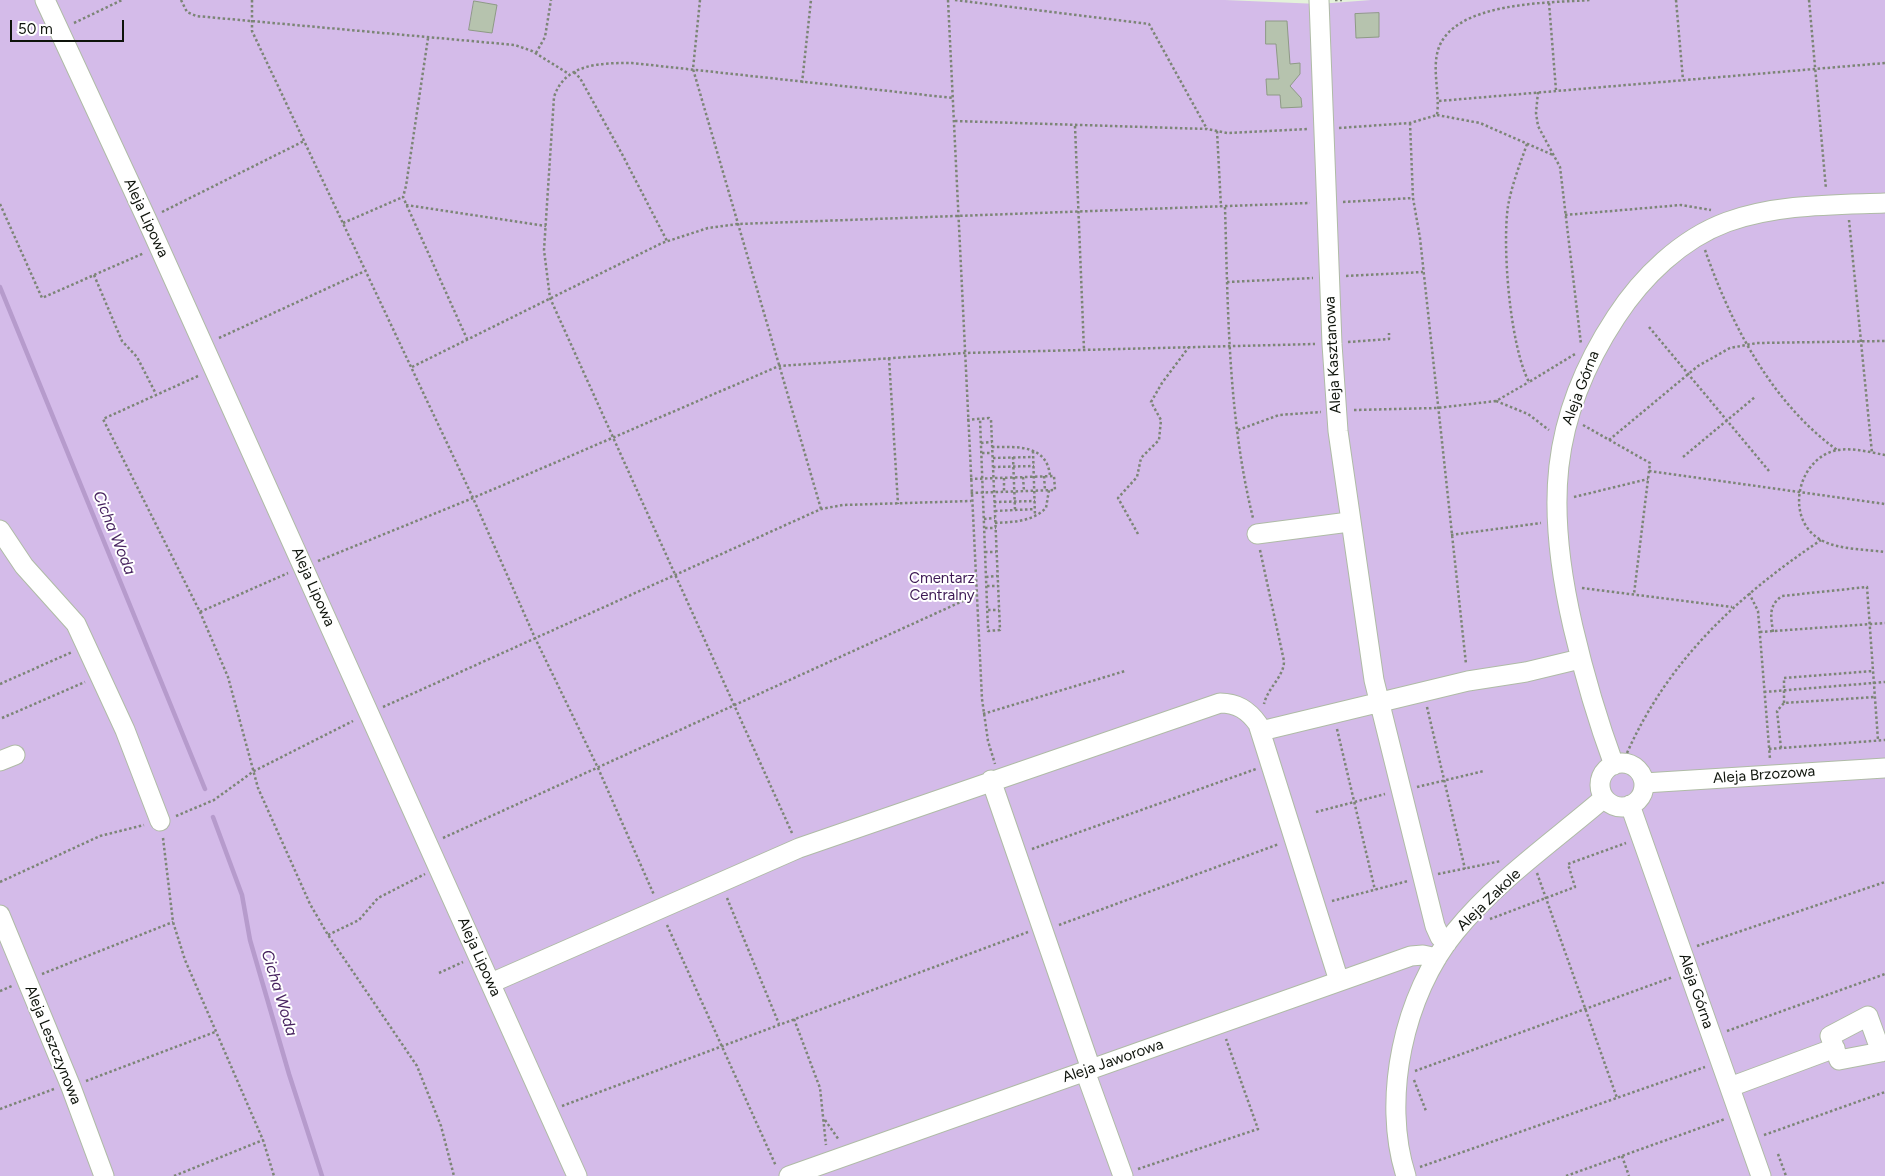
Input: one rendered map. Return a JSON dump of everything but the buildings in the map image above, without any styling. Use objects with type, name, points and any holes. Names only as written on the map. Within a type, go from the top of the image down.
[{"type":"street","name":"Aleja Lipowa","points":[[45,0],[204,344],[577,1176]]},
{"type":"street","name":"Aleja Kasztanowa","points":[[1319,2],[1332,344],[1336,411],[1349,522],[1374,680],[1442,951]]},
{"type":"street","name":"Aleja Górna","points":[[1644,783],[1636,769],[1619,764],[1592,706],[1563,585],[1556,521],[1556,502],[1563,440],[1578,389],[1595,350],[1620,310],[1658,267],[1700,236],[1726,223],[1764,212],[1827,205],[1885,203]]},
{"type":"street","points":[[1257,534],[1349,522]]},
{"type":"street","points":[[0,530],[24,566],[76,624],[125,730],[160,821]]},
{"type":"street","points":[[1260,729],[1468,681],[1526,672],[1580,659]]},
{"type":"street","points":[[491,983],[799,848],[1220,702],[1244,708],[1260,729],[1339,981]]},
{"type":"street","points":[[1619,764],[1605,771],[1601,779],[1600,788],[1604,798],[1618,806],[1630,805],[1641,796],[1644,783]]},
{"type":"street","name":"Aleja Brzozowa","points":[[1644,783],[1885,768]]},
{"type":"street","points":[[995,779],[1017,854],[1123,1175]]},
{"type":"street","name":"Aleja Zakole","points":[[1411,1172],[1398,1128],[1398,1074],[1412,1013],[1442,951],[1475,910],[1604,798]]},
{"type":"street","name":"Aleja Górna","points":[[1630,805],[1761,1176]]},
{"type":"street","name":"Aleja Leszczynowa","points":[[0,915],[104,1176]]},
{"type":"street","name":"Aleja Jaworowa","points":[[783,1172],[827,1162],[1411,956],[1442,951]]},
{"type":"street","points":[[1730,1087],[1834,1048]]},
{"type":"path","points":[[58,31],[122,0]]},
{"type":"path","points":[[181,0],[187,12],[196,16],[515,45],[536,53],[569,74]]},
{"type":"path","points":[[252,0],[252,31],[473,498],[535,638],[598,768],[721,1046],[783,1172]]},
{"type":"path","points":[[536,53],[544,37],[551,0]]},
{"type":"path","points":[[700,0],[694,69],[820,508]]},
{"type":"path","points":[[802,83],[811,0]]},
{"type":"path","points":[[948,0],[954,98],[970,493],[983,714],[995,779]]},
{"type":"path","points":[[955,0],[1149,24],[1207,129]]},
{"type":"path","points":[[1437,115],[1439,100],[1437,56],[1439,47],[1460,23],[1484,13],[1516,6],[1591,0]]},
{"type":"path","points":[[1676,0],[1683,80]]},
{"type":"path","points":[[1809,0],[1827,205]]},
{"type":"path","points":[[1550,3],[1556,90]]},
{"type":"path","points":[[428,38],[403,197],[467,339]]},
{"type":"path","points":[[799,848],[611,437],[550,298],[544,268],[554,97],[562,80],[569,74],[592,66],[626,63],[954,98]]},
{"type":"path","points":[[1439,100],[1885,63]]},
{"type":"path","points":[[574,72],[580,78],[622,154],[667,241]]},
{"type":"path","points":[[1238,430],[1279,415],[1437,408],[1496,401],[1582,350],[1560,167],[1538,126],[1536,113],[1538,92]]},
{"type":"path","points":[[955,121],[1207,129],[1233,133],[1410,123],[1437,115],[1480,124],[1553,155]]},
{"type":"path","points":[[1410,123],[1413,198],[1420,238],[1468,681]]},
{"type":"path","points":[[1075,126],[1084,350]]},
{"type":"path","points":[[1217,131],[1223,206],[1229,346],[1243,475],[1284,661],[1282,671],[1266,694],[1260,729]]},
{"type":"path","points":[[147,220],[304,141]]},
{"type":"path","points":[[1528,144],[1512,187],[1506,234],[1511,297],[1518,350],[1523,370],[1529,382]]},
{"type":"path","points":[[343,223],[403,197]]},
{"type":"path","points":[[412,367],[667,241],[708,228],[738,224],[1326,203],[1413,198]]},
{"type":"path","points":[[0,204],[42,298],[160,247]]},
{"type":"path","points":[[1848,204],[1872,453]]},
{"type":"path","points":[[406,205],[546,226]]},
{"type":"path","points":[[1566,215],[1681,205],[1718,212]]},
{"type":"path","points":[[1700,236],[1722,295],[1746,344],[1790,404],[1837,450]]},
{"type":"path","points":[[204,344],[365,271]]},
{"type":"path","points":[[94,275],[122,341],[137,357],[157,395]]},
{"type":"path","points":[[1649,327],[1768,471]]},
{"type":"path","points":[[200,612],[303,566],[473,498],[779,366],[964,353],[1332,344],[1389,340],[1389,333]]},
{"type":"path","points":[[1609,440],[1688,374],[1714,356],[1746,344],[1885,341]]},
{"type":"path","points":[[1138,534],[1118,498],[1137,478],[1141,458],[1159,440],[1161,420],[1151,402],[1162,383],[1189,347]]},
{"type":"path","points":[[889,358],[898,504]]},
{"type":"path","points":[[214,368],[103,420],[200,612],[228,677],[258,788],[302,886],[328,935],[417,1066],[441,1126],[454,1176]]},
{"type":"path","points":[[1683,457],[1755,397]]},
{"type":"path","points":[[1496,401],[1528,414],[1563,440]]},
{"type":"path","points":[[1569,417],[1650,463],[1634,594]]},
{"type":"path","points":[[967,420],[980,419],[991,420],[1000,630],[988,631],[980,419]]},
{"type":"path","points":[[981,443],[992,442]]},
{"type":"path","points":[[992,447],[1016,447],[1033,451],[1045,459],[1049,465],[1050,476]]},
{"type":"path","points":[[1885,455],[1837,450],[1814,463],[1804,477],[1799,493],[1800,509],[1805,523],[1821,540],[1836,546],[1885,552]]},
{"type":"path","points":[[1033,451],[1036,516]]},
{"type":"path","points":[[982,453],[992,453]]},
{"type":"path","points":[[992,458],[1033,456]]},
{"type":"path","points":[[1013,457],[1015,510]]},
{"type":"path","points":[[993,467],[1034,466]]},
{"type":"path","points":[[1649,471],[1885,504]]},
{"type":"path","points":[[1044,476],[1045,490]]},
{"type":"path","points":[[970,479],[1054,476],[1055,490],[970,493]]},
{"type":"path","points":[[1023,477],[1024,491]]},
{"type":"path","points":[[1004,478],[1004,491]]},
{"type":"path","points":[[1556,502],[1648,479]]},
{"type":"path","points":[[995,523],[1014,522],[1036,516],[1046,508],[1049,490]]},
{"type":"path","points":[[994,502],[1035,501]]},
{"type":"path","points":[[0,882],[100,836],[160,821],[214,800],[254,771],[370,713],[820,508],[843,505],[971,502]]},
{"type":"path","points":[[995,511],[1035,509]]},
{"type":"path","points":[[984,519],[995,518]]},
{"type":"path","points":[[1451,534],[1556,521]]},
{"type":"path","points":[[984,528],[996,528]]},
{"type":"path","points":[[1619,764],[1671,677],[1695,646],[1732,607],[1821,540]]},
{"type":"path","points":[[986,552],[997,552]]},
{"type":"path","points":[[986,577],[998,576]]},
{"type":"path","points":[[1563,585],[1732,607]]},
{"type":"path","points":[[987,586],[998,586]]},
{"type":"path","points":[[1773,632],[1770,610],[1776,600],[1782,596],[1867,587],[1878,740]]},
{"type":"path","points":[[1749,593],[1757,607],[1771,775]]},
{"type":"path","points":[[428,845],[976,595]]},
{"type":"path","points":[[988,610],[999,610]]},
{"type":"path","points":[[1760,632],[1885,624]]},
{"type":"path","points":[[0,684],[86,645]]},
{"type":"path","points":[[983,714],[1125,671]]},
{"type":"path","points":[[1781,748],[1777,711],[1784,702],[1784,678],[1873,671]]},
{"type":"path","points":[[2,718],[100,675]]},
{"type":"path","points":[[1764,692],[1885,682]]},
{"type":"path","points":[[1424,691],[1465,869]]},
{"type":"path","points":[[1784,702],[1875,697]]},
{"type":"path","points":[[1333,713],[1375,890]]},
{"type":"path","points":[[1769,749],[1885,740]]},
{"type":"path","points":[[1017,854],[1272,764]]},
{"type":"path","points":[[160,821],[173,922],[185,960],[263,1140],[274,1176]]},
{"type":"path","points":[[549,1111],[794,1019],[1295,838]]},
{"type":"path","points":[[1481,922],[1575,887],[1568,864],[1642,838]]},
{"type":"path","points":[[1532,859],[1617,1098]]},
{"type":"path","points":[[328,935],[359,920],[378,898],[439,868]]},
{"type":"path","points":[[721,882],[780,1025]]},
{"type":"path","points":[[1682,952],[1885,882]]},
{"type":"path","points":[[0,991],[173,922]]},
{"type":"path","points":[[439,973],[478,955]]},
{"type":"path","points":[[1426,1111],[1412,1072],[1689,972]]},
{"type":"path","points":[[1712,1037],[1885,974]]},
{"type":"path","points":[[794,1019],[820,1088],[827,1162]]},
{"type":"path","points":[[1123,1175],[1258,1129],[1220,1023]]},
{"type":"path","points":[[0,1109],[61,1086],[70,1087],[215,1032]]},
{"type":"path","points":[[1411,1172],[1720,1061]]},
{"type":"path","points":[[1749,1140],[1885,1092]]},
{"type":"path","points":[[1566,1176],[1739,1114]]},
{"type":"path","points":[[824,1119],[850,1154]]},
{"type":"path","points":[[174,1176],[263,1140]]},
{"type":"path","points":[[1778,1154],[1786,1176]]},
{"type":"path","points":[[1622,1156],[1629,1176]]},
{"type":"green space","name":"Cmentarz Centralny","points":[[0,0],[1225,0],[1319,4],[1371,0],[1885,0],[1885,1176],[0,1176]]},
{"type":"waterway","name":"Cicha Woda","points":[[0,287],[205,789]]},
{"type":"waterway","name":"Cicha Woda","points":[[213,817],[242,895],[250,940],[289,1074],[322,1176]]}]
